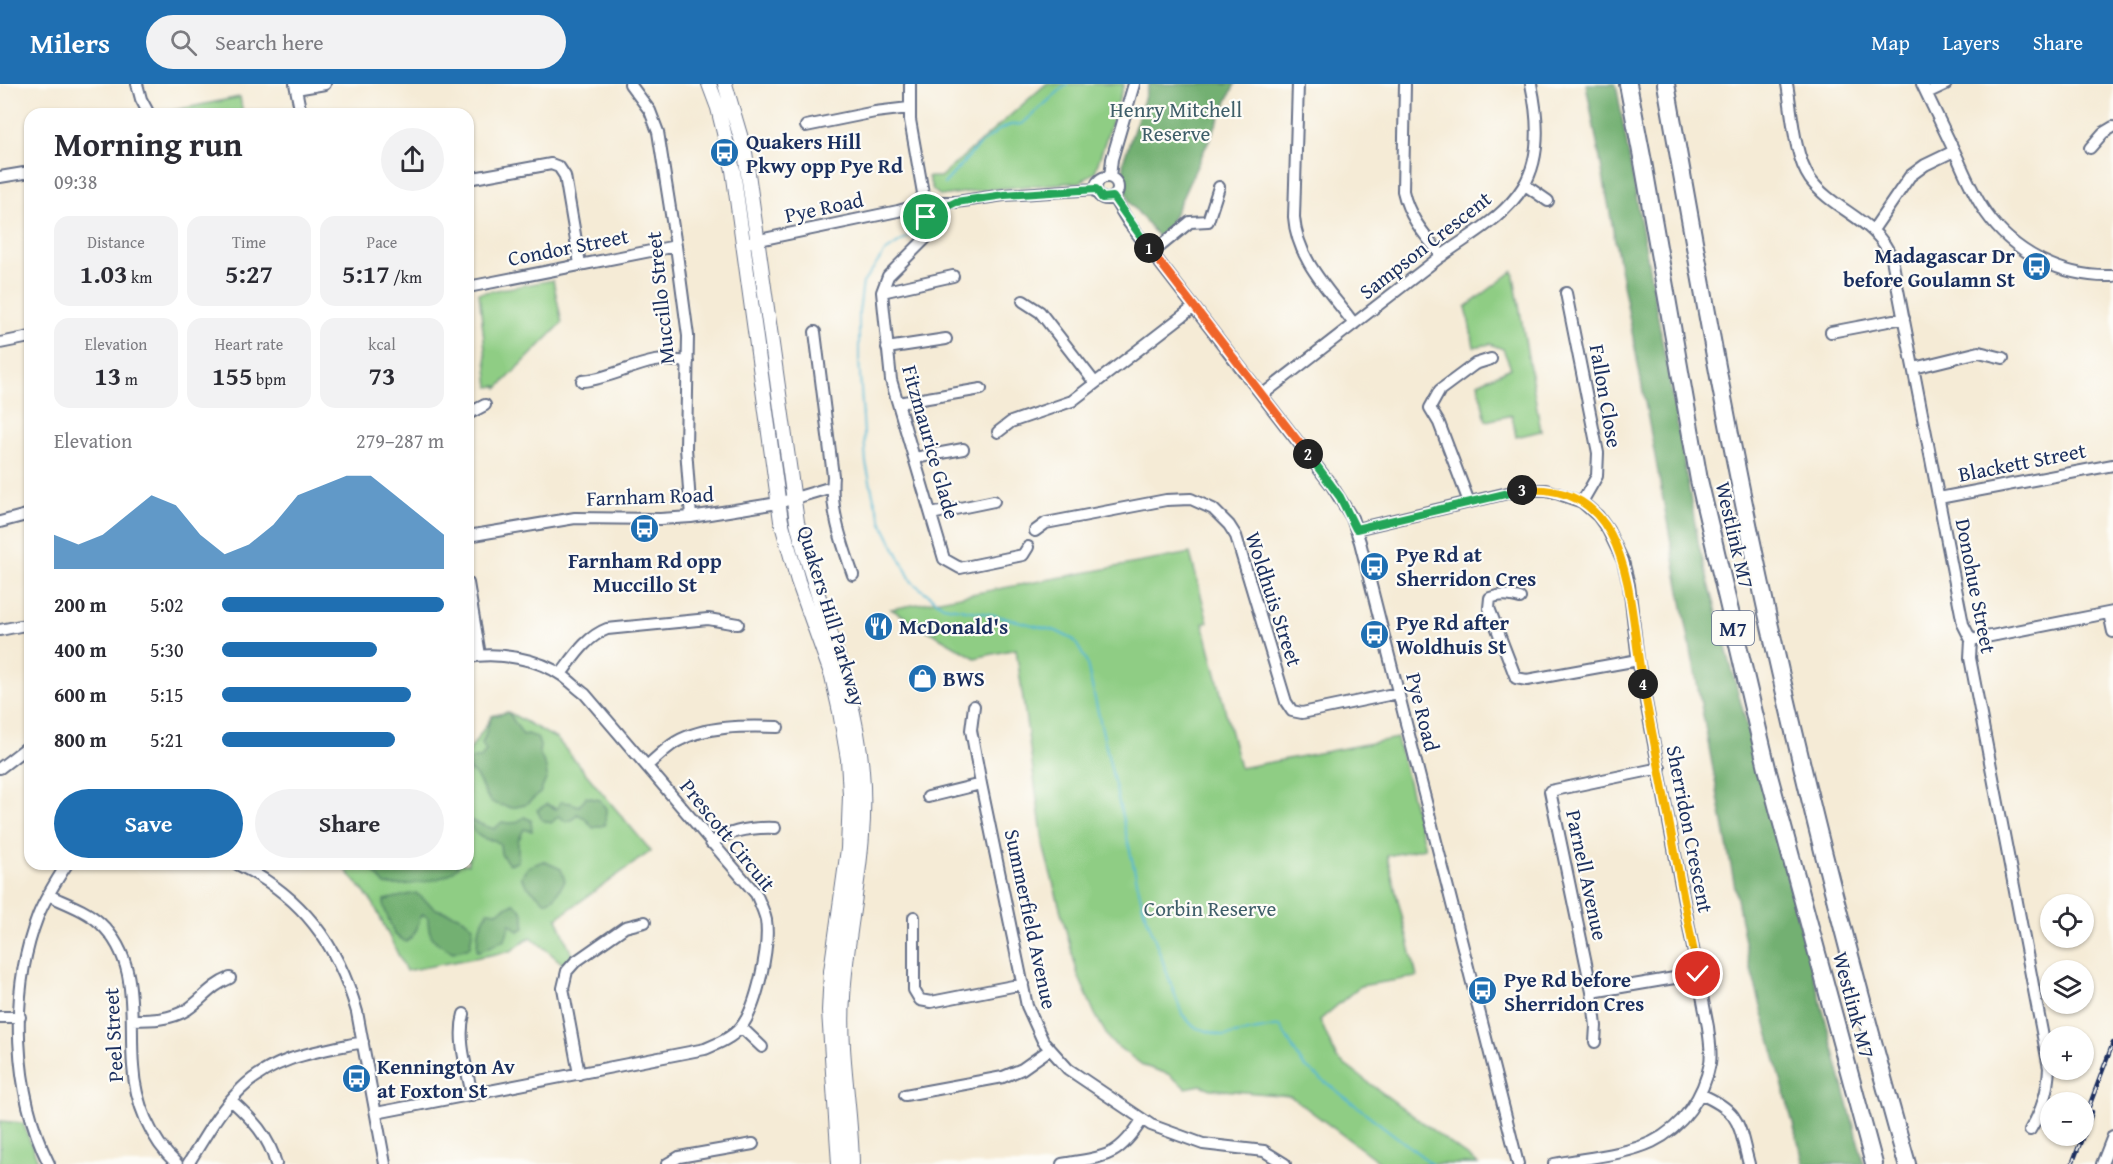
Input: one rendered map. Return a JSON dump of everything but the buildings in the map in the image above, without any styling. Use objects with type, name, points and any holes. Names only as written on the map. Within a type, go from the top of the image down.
[{"type":"highway","name":"Westlink M7","points":[[1628,84],[1699,480],[1768,772],[1874,1164]]},
{"type":"highway","name":"Westlink M7","points":[[1666,84],[1718,380],[1759,579],[1822,848],[1907,1164]]},
{"type":"main road","name":"Quakers Hill Parkway","points":[[709,84],[726,138],[751,242],[792,499],[803,549],[837,648],[859,740],[863,832],[842,1007],[852,1164]]},
{"type":"main road","name":"Quakers Hill Parkway","points":[[725,84],[745,152],[751,242],[778,503],[798,581],[832,676],[848,759],[850,795],[848,849],[831,971],[829,1011],[839,1164]]},
{"type":"street","points":[[137,84],[146,108]]},
{"type":"street","points":[[300,108],[296,87],[326,84]]},
{"type":"street","name":"Muccillo Street","points":[[630,84],[650,111],[658,132],[676,246],[688,336],[686,448],[690,517]]},
{"type":"street","points":[[882,292],[888,276],[927,237],[927,209],[909,108],[910,84]]},
{"type":"street","points":[[1110,177],[1112,159],[1134,84]]},
{"type":"street","points":[[1298,84],[1294,217],[1296,234],[1306,259],[1354,324]]},
{"type":"street","points":[[1405,84],[1403,191],[1406,206],[1412,218],[1442,256]]},
{"type":"street","name":"Sampson Crescent","points":[[1262,395],[1496,217],[1513,201],[1525,185],[1536,143],[1537,119],[1531,84]]},
{"type":"street","name":"Donohue Street","points":[[1786,84],[1799,153],[1809,177],[1825,196],[1874,230],[1888,246],[1892,259],[1964,624],[1971,640],[1970,658],[2049,1068],[2049,1084],[2038,1117],[2030,1130]]},
{"type":"street","points":[[1946,84],[1924,89],[1987,215],[2034,257],[2073,272],[2113,276]]},
{"type":"street","points":[[806,126],[875,112],[909,108]]},
{"type":"street","points":[[2090,148],[2103,133],[2113,127]]},
{"type":"street","points":[[1874,230],[1910,176],[1925,165],[1954,151]]},
{"type":"street","points":[[474,178],[551,164],[559,166],[565,176],[580,264]]},
{"type":"street","points":[[0,177],[24,173]]},
{"type":"street","points":[[1110,177],[1118,184],[1117,192],[1113,197],[1102,198],[1096,189],[1100,179],[1110,177]]},
{"type":"street","points":[[1525,185],[1548,201]]},
{"type":"street","points":[[1152,253],[1190,222],[1208,221],[1219,187]]},
{"type":"street","name":"Pye Road","points":[[751,242],[898,211],[927,209],[956,202],[1004,195],[1096,189]]},
{"type":"street","name":"Pye Road","points":[[1113,197],[1152,253],[1340,497],[1356,529],[1518,1164]]},
{"type":"street","name":"Condor Street","points":[[474,285],[676,246]]},
{"type":"street","points":[[882,292],[953,276]]},
{"type":"street","name":"Fitzmaurice Glade","points":[[882,292],[891,381],[944,559],[960,568],[1023,555],[1028,547]]},
{"type":"street","name":"Fallon Close","points":[[1566,293],[1598,453],[1597,476],[1582,502]]},
{"type":"street","points":[[1023,301],[1040,312],[1095,383]]},
{"type":"street","points":[[998,432],[1011,422],[1072,400],[1194,307]]},
{"type":"street","points":[[1831,332],[1904,318]]},
{"type":"street","points":[[815,332],[837,525],[853,575]]},
{"type":"street","points":[[0,343],[24,338]]},
{"type":"street","points":[[887,348],[946,339]]},
{"type":"street","points":[[1914,368],[1979,352],[2003,358]]},
{"type":"street","points":[[1469,502],[1430,408],[1440,390],[1475,364],[1491,359]]},
{"type":"street","points":[[582,381],[602,379],[651,362],[688,362]]},
{"type":"street","points":[[898,403],[981,388]]},
{"type":"street","points":[[474,411],[485,405]]},
{"type":"street","points":[[915,458],[963,449]]},
{"type":"street","name":"Blackett Street","points":[[1939,498],[2113,465]]},
{"type":"street","name":"Sherridon Crescent","points":[[1356,529],[1516,491],[1547,490],[1582,502],[1598,516],[1608,530],[1623,561],[1629,585],[1638,660],[1708,1027],[1711,1062],[1700,1094],[1686,1115],[1674,1127],[1651,1143],[1554,1164]]},
{"type":"street","name":"Farnham Road","points":[[474,535],[575,518],[690,517],[778,503],[833,491]]},
{"type":"street","name":"Woldhuis Street","points":[[1035,531],[1046,523],[1166,500],[1191,500],[1213,509],[1229,525],[1236,536],[1290,714],[1398,693]]},
{"type":"street","points":[[931,514],[994,501]]},
{"type":"street","points":[[0,522],[24,516]]},
{"type":"street","points":[[1520,598],[1498,595],[1490,598],[1489,608],[1516,678],[1527,680],[1638,660]]},
{"type":"street","points":[[1971,640],[2111,612],[2113,632]]},
{"type":"street","points":[[474,619],[480,655]]},
{"type":"street","points":[[561,674],[588,640],[595,634],[607,630],[708,619],[738,624]]},
{"type":"street","points":[[0,630],[24,625]]},
{"type":"street","name":"Prescott Circuit","points":[[474,656],[527,660],[561,674],[585,694],[756,894],[766,919],[766,934],[760,982],[754,1002],[741,1027]]},
{"type":"street","name":"Summerfield Avenue","points":[[974,706],[971,730],[1023,984],[1034,1024],[1049,1050],[1073,1073],[1142,1120],[1158,1128],[1203,1144],[1270,1153],[1285,1164]]},
{"type":"street","points":[[647,766],[673,744],[690,735],[732,726],[778,728]]},
{"type":"street","points":[[0,768],[24,750]]},
{"type":"street","name":"Parnell Avenue","points":[[1595,1042],[1596,1026],[1592,992],[1550,792],[1660,768]]},
{"type":"street","points":[[928,797],[981,784]]},
{"type":"street","points":[[711,843],[731,832],[753,828],[775,828]]},
{"type":"street","points":[[48,1164],[35,1132],[26,1097],[21,1061],[20,1017],[26,955],[37,917],[63,870]]},
{"type":"street","points":[[248,870],[268,881],[289,897],[310,918],[339,961],[351,990],[363,1042],[385,1164]]},
{"type":"street","name":"Peel Street","points":[[48,895],[99,922],[112,937],[122,955],[129,973],[132,1066],[140,1105],[153,1133],[177,1164]]},
{"type":"street","points":[[914,917],[914,990],[920,1000],[931,1002],[1023,984]]},
{"type":"street","points":[[579,1074],[563,988],[567,971],[575,962],[625,927],[645,922]]},
{"type":"street","points":[[1592,992],[1698,974]]},
{"type":"street","points":[[132,1020],[158,1019],[182,1012],[217,984],[230,978]]},
{"type":"street","points":[[464,1014],[461,1030],[462,1044],[472,1095]]},
{"type":"street","points":[[0,1017],[20,1017]]},
{"type":"street","points":[[376,1113],[705,1049],[741,1027],[762,1047]]},
{"type":"street","points":[[188,1164],[231,1100],[255,1077],[286,1060],[310,1052],[363,1042]]},
{"type":"street","points":[[905,1095],[1002,1077],[1022,1069],[1049,1050]]},
{"type":"street","points":[[1700,1094],[1719,1102],[1730,1110],[1737,1120],[1749,1164]]},
{"type":"street","points":[[231,1100],[262,1130],[276,1164]]},
{"type":"street","points":[[1062,1164],[1105,1156],[1115,1151],[1126,1143],[1142,1120]]},
{"type":"street","points":[[2102,1164],[2113,1136]]},
{"type":"street","points":[[667,1164],[679,1157],[753,1144]]},
{"type":"green space","points":[[1046,84],[1124,84],[1095,172],[1080,182],[981,190],[941,196],[933,190],[928,177],[940,177]]},
{"type":"green space","name":"Henry Mitchell Reserve","points":[[1149,84],[1235,84],[1162,241],[1130,203],[1123,162]]},
{"type":"green space","points":[[1586,84],[1616,84],[1699,546],[1864,1164],[1804,1164],[1748,958]]},
{"type":"green space","points":[[240,97],[242,108],[186,108]]},
{"type":"green space","points":[[1513,271],[1541,431],[1516,437],[1512,415],[1486,421],[1478,383],[1511,368],[1503,349],[1490,344],[1474,347],[1466,307]]},
{"type":"green space","points":[[553,280],[562,323],[498,388],[497,386],[489,387],[479,293]]},
{"type":"green space","name":"Corbin Reserve","points":[[1190,553],[1208,622],[1203,623],[1240,768],[1397,738],[1425,848],[1387,856],[1417,977],[1360,986],[1320,1020],[1337,1059],[1478,1164],[1382,1164],[1290,1096],[1211,1089],[1201,1085],[1186,1088],[1168,1074],[1144,1066],[1110,1041],[1078,975],[1044,849],[1016,649],[975,658],[891,609]]},
{"type":"green space","points":[[508,712],[557,739],[651,851],[557,918],[572,955],[563,964],[531,937],[511,951],[406,971],[373,903],[346,870],[474,870],[474,744],[492,716]]},
{"type":"green space","points":[[508,712],[523,735],[537,737],[547,777],[540,793],[525,805],[511,808],[494,804],[474,774],[474,758],[481,758],[486,751],[482,743],[492,716]]},
{"type":"green space","points":[[586,797],[600,800],[606,809],[605,825],[593,828],[585,818],[577,814],[574,819],[566,822],[559,816],[551,823],[542,820],[537,810],[547,804],[556,809],[561,802],[579,806]]},
{"type":"green space","points":[[524,817],[531,820],[532,831],[524,829],[518,841],[518,862],[509,864],[501,854],[500,844],[494,840],[485,839],[474,830],[474,822],[494,829],[502,822],[519,821]]},
{"type":"green space","points":[[543,861],[561,869],[565,881],[554,898],[546,902],[527,886],[521,877],[528,867]]},
{"type":"green space","points":[[372,870],[455,870],[426,882],[385,885]]},
{"type":"green space","points":[[416,893],[436,909],[459,916],[473,926],[470,947],[453,952],[438,943],[431,936],[428,918],[423,914],[416,931],[406,942],[394,934],[384,907],[384,900]]},
{"type":"green space","points":[[514,903],[523,914],[524,928],[518,931],[510,924],[505,940],[477,951],[478,931],[488,911],[497,912]]},
{"type":"green space","points":[[0,1121],[23,1123],[39,1164],[0,1164]]},
{"type":"waterway","points":[[944,184],[978,146],[999,130],[1010,125],[1022,124],[1067,84]]},
{"type":"waterway","points":[[915,232],[885,252],[863,283],[859,311],[859,360],[866,463],[882,523],[912,582],[943,606],[994,615],[1056,631],[1074,640],[1086,660],[1143,907],[1182,1014],[1194,1027],[1224,1036],[1280,1026],[1303,1065],[1432,1164]]},
{"type":"railway","points":[[2094,1093],[2113,1043]]},
{"type":"railway","points":[[2072,1164],[2079,1146]]},
{"type":"place","name":"Quakers Hill Pkwy opp Pye Rd","points":[[725,153]]},
{"type":"place","name":"Madagascar Dr before Goulamn St","points":[[2036,267]]},
{"type":"place","name":"Farnham Rd opp Muccillo St","points":[[645,529]]},
{"type":"place","name":"Pye Rd at Sherridon Cres","points":[[1375,566]]},
{"type":"place","name":"McDonald's","points":[[878,626]]},
{"type":"place","name":"Pye Rd after Woldhuis St","points":[[1375,634]]},
{"type":"place","name":"BWS","points":[[922,678]]},
{"type":"place","name":"Pye Rd before Sherridon Cres","points":[[1483,991]]},
{"type":"place","name":"Kennington Av at Foxton St","points":[[356,1078]]},
{"type":"route","points":[[926,217],[956,202],[1004,195],[1096,189],[1102,198],[1113,197],[1129,223],[1332,486],[1347,508],[1356,529],[1516,491],[1531,490],[1547,490],[1565,495],[1582,502],[1598,516],[1616,543],[1629,585],[1638,660],[1698,974]]}]
